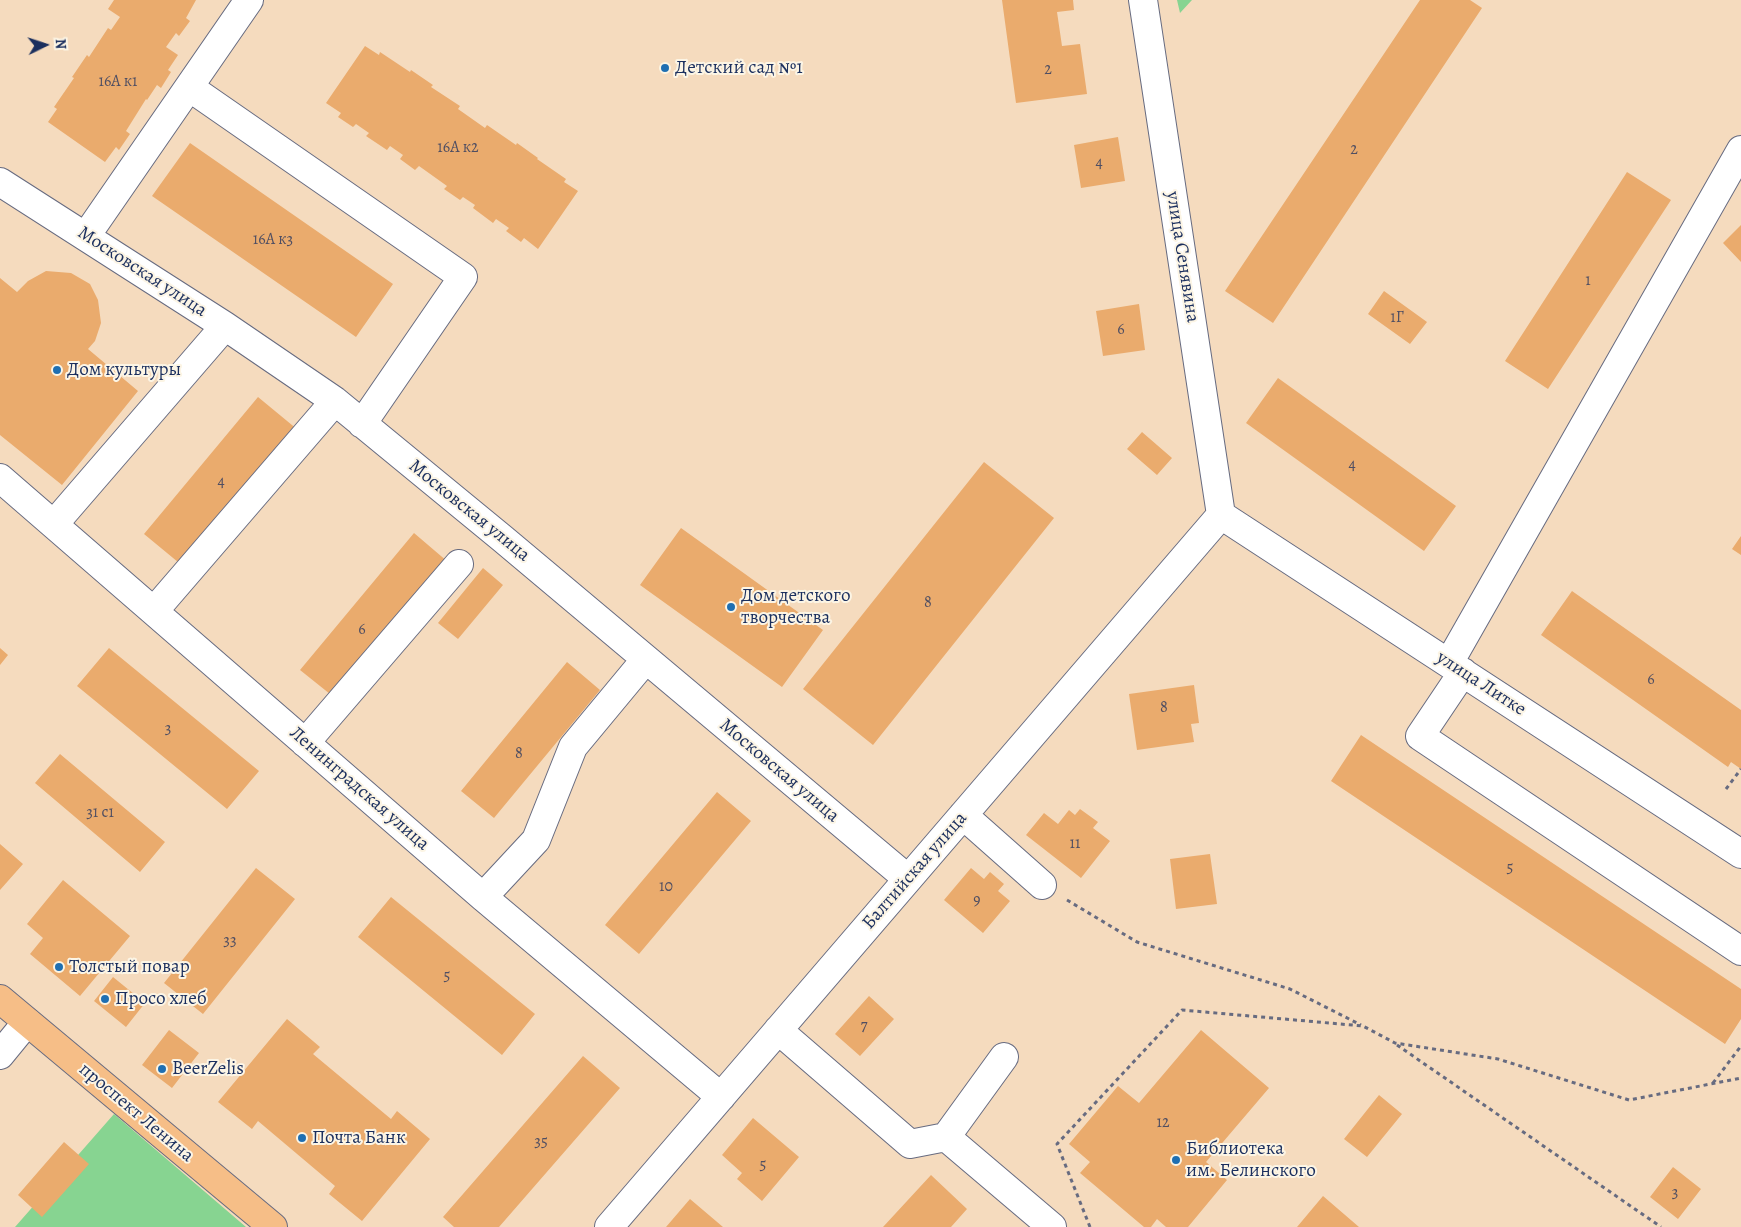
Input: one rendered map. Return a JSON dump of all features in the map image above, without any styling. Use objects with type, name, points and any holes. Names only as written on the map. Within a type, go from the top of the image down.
[{"type":"main road","name":"проспект Ленина","points":[[0,999],[273,1227]]},
{"type":"street","points":[[86,236],[249,0]]},
{"type":"street","name":"улица Сенявина","points":[[1143,0],[1221,515]]},
{"type":"street","points":[[190,87],[463,277],[362,424]]},
{"type":"street","points":[[1741,150],[1420,736],[1741,951]]},
{"type":"street","name":"Московская улица","points":[[0,182],[225,326],[335,402],[503,539],[908,879]]},
{"type":"street","points":[[54,524],[225,326]]},
{"type":"street","points":[[154,611],[335,402]]},
{"type":"street","name":"Ленинградская улица","points":[[0,478],[483,897],[721,1097]]},
{"type":"street","name":"улица Литке","points":[[1221,515],[1741,854]]},
{"type":"street","name":"Балтийская улица","points":[[609,1227],[1221,515]]},
{"type":"street","points":[[306,743],[459,564]]},
{"type":"street","points":[[483,897],[536,840],[573,747],[646,659]]},
{"type":"street","points":[[963,815],[1042,885]]},
{"type":"street","points":[[0,1055],[27,1022]]},
{"type":"street","points":[[778,1030],[910,1144],[946,1137],[1004,1057]]},
{"type":"street","points":[[946,1137],[1052,1227]]},
{"type":"path","points":[[1726,789],[1741,769]]},
{"type":"path","points":[[1042,885],[1138,942],[1290,989],[1395,1043],[1660,1227]]},
{"type":"path","points":[[1090,1227],[1058,1144],[1182,1010],[1363,1026]]},
{"type":"path","points":[[1395,1043],[1498,1059],[1630,1100],[1741,1078]]},
{"type":"path","points":[[1712,1083],[1741,1046]]},
{"type":"green space","points":[[1177,0],[1192,0],[1180,13]]},
{"type":"green space","points":[[114,1114],[246,1227],[15,1227]]},
{"type":"building","points":[[114,0],[196,0],[186,18],[190,21],[179,36],[176,33],[166,47],[178,55],[168,70],[171,72],[161,88],[157,85],[146,99],[126,131],[130,134],[119,150],[116,147],[105,162],[48,122],[57,109],[54,107],[87,55],[89,57],[108,28],[111,30],[120,17],[108,9]]},
{"type":"building","points":[[1002,0],[1073,0],[1074,10],[1057,12],[1062,46],[1080,44],[1087,94],[1016,103]]},
{"type":"building","points":[[1420,0],[1470,0],[1482,8],[1273,323],[1225,291]]},
{"type":"building","points":[[365,46],[379,55],[380,52],[410,72],[411,70],[433,85],[431,87],[460,106],[458,109],[485,128],[487,125],[516,145],[517,143],[566,179],[564,182],[578,191],[538,249],[524,238],[521,242],[506,231],[509,228],[496,219],[493,223],[473,208],[475,205],[463,197],[460,200],[444,189],[447,186],[419,166],[415,170],[400,159],[403,155],[390,146],[387,150],[366,136],[369,133],[356,124],[353,127],[338,117],[341,113],[326,103]]},
{"type":"building","points":[[1118,137],[1125,181],[1081,188],[1074,145]]},
{"type":"building","points":[[190,143],[393,284],[356,337],[152,196]]},
{"type":"building","points":[[1627,172],[1671,200],[1548,389],[1505,361]]},
{"type":"building","points":[[1741,225],[1741,262],[1723,243]]},
{"type":"building","name":"Дом культуры","points":[[46,271],[71,273],[90,284],[98,300],[101,323],[95,341],[88,349],[138,391],[62,485],[0,435],[0,278],[17,292],[28,281]]},
{"type":"building","points":[[1384,291],[1427,322],[1410,344],[1368,314]]},
{"type":"building","points":[[1139,304],[1145,350],[1103,356],[1096,311]]},
{"type":"building","points":[[1278,378],[1456,506],[1424,551],[1246,423]]},
{"type":"building","points":[[258,397],[298,430],[184,567],[144,534]]},
{"type":"building","points":[[1142,432],[1172,458],[1157,475],[1127,449]]},
{"type":"building","points":[[984,462],[1054,518],[873,745],[803,689]]},
{"type":"building","name":"Дом детского творчества","points":[[681,528],[823,630],[782,687],[640,585]]},
{"type":"building","points":[[414,533],[448,562],[335,698],[300,670]]},
{"type":"building","points":[[1741,536],[1741,555],[1732,549]]},
{"type":"building","points":[[483,568],[503,585],[458,639],[438,623]]},
{"type":"building","points":[[1572,591],[1741,710],[1741,769],[1731,762],[1728,767],[1541,635]]},
{"type":"building","points":[[0,648],[8,655],[0,665]]},
{"type":"building","points":[[109,648],[259,771],[227,809],[77,686]]},
{"type":"building","points":[[567,662],[600,690],[494,818],[461,791]]},
{"type":"building","points":[[1194,685],[1199,723],[1191,724],[1194,742],[1137,750],[1129,694]]},
{"type":"building","points":[[1361,735],[1741,989],[1741,1019],[1725,1044],[1331,781]]},
{"type":"building","points":[[60,754],[165,842],[140,872],[35,783]]},
{"type":"building","points":[[717,792],[751,821],[639,954],[605,925]]},
{"type":"building","points":[[1080,809],[1098,822],[1093,828],[1110,841],[1081,878],[1026,835],[1044,813],[1058,824],[1069,810],[1075,815]]},
{"type":"building","points":[[0,844],[23,864],[0,890]]},
{"type":"building","points":[[1210,854],[1217,904],[1176,909],[1170,859]]},
{"type":"building","points":[[256,868],[295,899],[203,1014],[164,983]]},
{"type":"building","points":[[971,868],[984,879],[990,872],[1004,884],[998,891],[1010,901],[983,933],[944,900]]},
{"type":"building","points":[[63,880],[130,936],[80,996],[30,954],[43,938],[27,924]]},
{"type":"building","points":[[391,897],[535,1014],[502,1055],[358,937]]},
{"type":"building","points":[[113,977],[145,1003],[126,1027],[94,1001]]},
{"type":"building","points":[[869,996],[894,1019],[860,1056],[835,1034]]},
{"type":"building","points":[[287,1019],[320,1047],[313,1054],[391,1119],[397,1111],[430,1139],[362,1221],[329,1194],[335,1186],[258,1121],[252,1129],[218,1102]]},
{"type":"building","points":[[169,1030],[199,1053],[172,1088],[142,1065]]},
{"type":"building","points":[[1201,1030],[1269,1088],[1206,1162],[1227,1180],[1188,1227],[1166,1227],[1157,1219],[1151,1227],[1144,1227],[1080,1173],[1090,1162],[1069,1144],[1118,1086],[1139,1103]]},
{"type":"building","points":[[583,1056],[620,1088],[499,1227],[454,1227],[443,1217]]},
{"type":"building","points":[[1379,1095],[1402,1114],[1367,1157],[1344,1139]]},
{"type":"building","points":[[753,1118],[799,1157],[762,1201],[737,1179],[742,1173],[722,1155]]},
{"type":"building","points":[[64,1142],[89,1164],[42,1217],[18,1195]]},
{"type":"building","points":[[1673,1167],[1701,1189],[1678,1219],[1650,1197]]},
{"type":"building","points":[[931,1175],[967,1209],[951,1227],[883,1227]]},
{"type":"building","points":[[1323,1196],[1359,1227],[1297,1227]]},
{"type":"building","points":[[690,1199],[723,1227],[666,1227]]},
{"type":"place","name":"Детский сад №1","points":[[665,68]]},
{"type":"place","name":"Дом культуры","points":[[57,370]]},
{"type":"place","name":"Дом детского творчества","points":[[731,607]]},
{"type":"place","name":"Толстый повар","points":[[59,967]]},
{"type":"place","name":"Просо хлеб","points":[[105,999]]},
{"type":"place","name":"BeerZelis","points":[[162,1069]]},
{"type":"place","name":"Почта Банк","points":[[302,1138]]},
{"type":"place","name":"Библиотека им. Белинского","points":[[1176,1160]]}]
